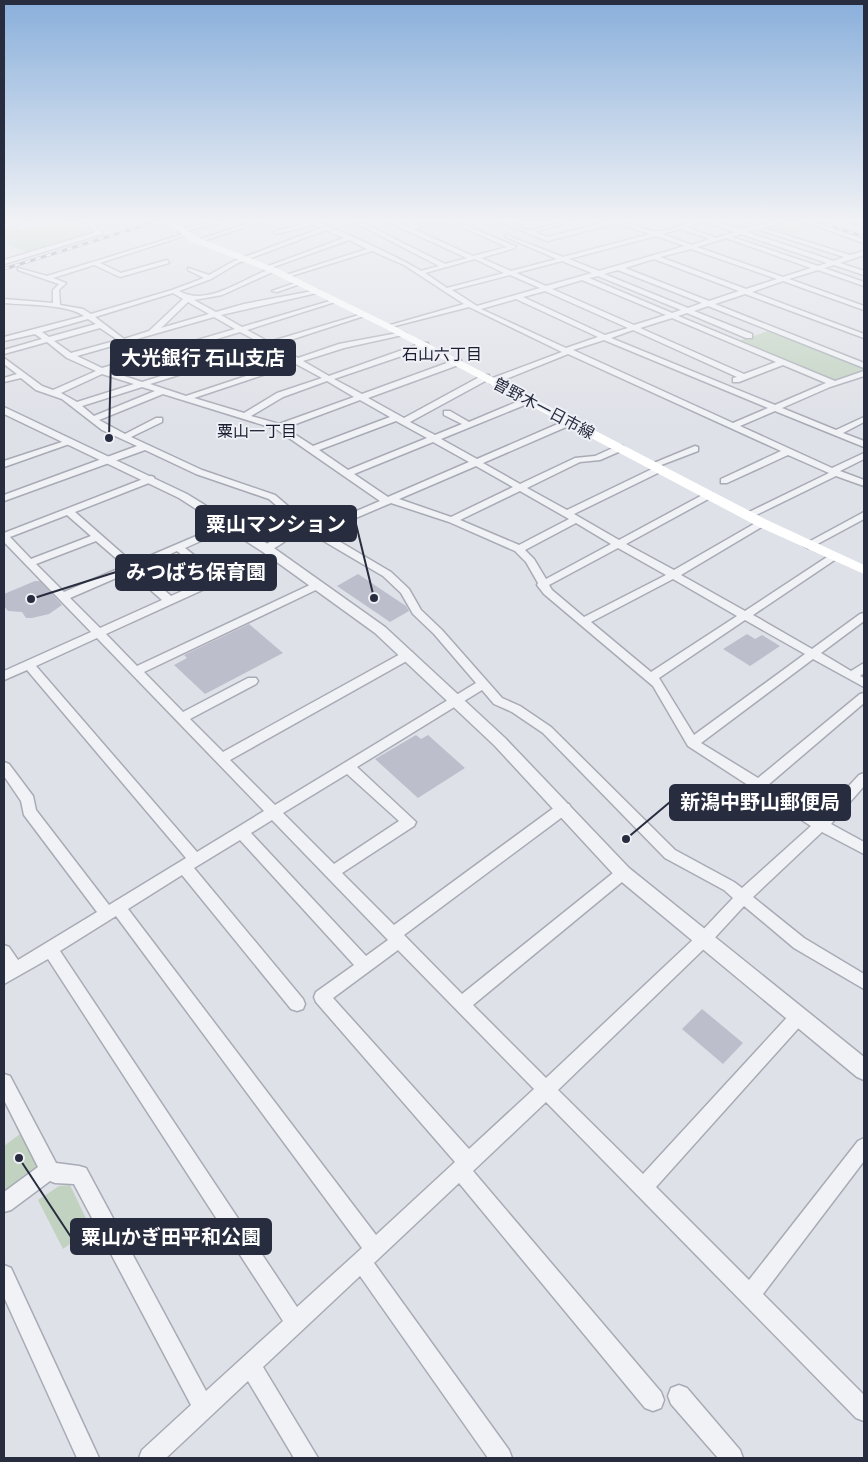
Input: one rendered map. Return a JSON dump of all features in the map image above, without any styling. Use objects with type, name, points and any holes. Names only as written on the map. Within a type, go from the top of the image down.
[{"type":"main road","name":"曽野木一日市線","points":[[312,289],[458,362],[748,516],[864,570]]},
{"type":"street","points":[[57,289],[57,306]]},
{"type":"street","points":[[4,339],[179,289]]},
{"type":"street","points":[[152,333],[188,298],[220,294],[230,289]]},
{"type":"street","points":[[275,291],[281,289]]},
{"type":"street","points":[[388,327],[516,297],[541,289]]},
{"type":"street","points":[[548,289],[744,377]]},
{"type":"street","points":[[610,289],[835,384]]},
{"type":"street","points":[[636,289],[749,336]]},
{"type":"street","points":[[674,289],[864,366]]},
{"type":"street","points":[[740,289],[864,336]]},
{"type":"street","points":[[314,450],[399,420],[490,379],[568,350],[756,289]]},
{"type":"street","points":[[810,289],[864,308]]},
{"type":"street","points":[[446,290],[472,307],[834,472],[864,483]]},
{"type":"street","points":[[174,291],[811,655],[864,683]]},
{"type":"street","points":[[70,356],[259,302],[318,292]]},
{"type":"street","points":[[516,297],[605,338],[864,444]]},
{"type":"street","points":[[4,301],[81,310],[124,341]]},
{"type":"street","points":[[54,393],[102,371],[335,301]]},
{"type":"street","points":[[76,404],[364,315]]},
{"type":"street","points":[[4,352],[102,325]]},
{"type":"street","points":[[734,342],[771,328]]},
{"type":"street","points":[[36,331],[70,356],[102,371],[279,427],[347,474],[389,500],[452,520],[519,549],[530,561],[548,592],[657,682],[692,742],[757,786],[821,825],[864,848]]},
{"type":"street","points":[[184,398],[342,346],[403,334]]},
{"type":"street","points":[[245,416],[280,395],[425,345]]},
{"type":"street","points":[[4,360],[39,388],[76,404],[105,428],[199,472],[272,497],[306,526],[388,574],[410,598],[417,612],[438,632],[498,701],[516,709],[547,730],[670,854],[729,886],[798,943],[864,982]]},
{"type":"street","points":[[279,427],[458,362]]},
{"type":"street","points":[[722,386],[783,362]]},
{"type":"street","points":[[733,426],[774,407],[864,373]]},
{"type":"street","points":[[4,380],[22,375]]},
{"type":"street","points":[[853,377],[864,382]]},
{"type":"street","points":[[94,419],[162,391]]},
{"type":"street","points":[[347,474],[529,400]]},
{"type":"street","points":[[4,410],[30,425],[173,490],[229,524],[380,630],[457,700],[564,808],[623,873],[864,1070]]},
{"type":"street","points":[[447,412],[469,425]]},
{"type":"street","points":[[836,433],[864,419]]},
{"type":"street","points":[[125,437],[159,420]]},
{"type":"street","points":[[4,676],[218,579],[270,552],[282,537],[306,526],[348,518],[570,422]]},
{"type":"street","points":[[4,464],[71,442]]},
{"type":"street","points":[[4,498],[144,447]]},
{"type":"street","points":[[452,520],[578,460],[597,458],[620,448]]},
{"type":"street","points":[[519,549],[656,467],[696,449]]},
{"type":"street","points":[[724,481],[789,451]]},
{"type":"street","points":[[748,516],[864,456]]},
{"type":"street","points":[[151,479],[4,536],[223,758],[461,1004],[864,1410]]},
{"type":"street","points":[[542,584],[709,495]]},
{"type":"street","points":[[68,511],[170,600]]},
{"type":"street","points":[[808,545],[864,515]]},
{"type":"street","points":[[584,621],[673,575],[762,523]]},
{"type":"street","points":[[64,597],[229,524]]},
{"type":"street","points":[[30,563],[98,537]]},
{"type":"street","points":[[178,547],[218,579]]},
{"type":"street","points":[[652,677],[834,557]]},
{"type":"street","points":[[137,672],[318,585]]},
{"type":"street","points":[[692,742],[864,616]]},
{"type":"street","points":[[223,758],[408,655]]},
{"type":"street","points":[[29,665],[190,863],[297,1004]]},
{"type":"street","points":[[852,676],[864,667]]},
{"type":"street","points":[[182,717],[252,681]]},
{"type":"street","points":[[4,952],[9,974],[483,684]]},
{"type":"street","points":[[757,786],[864,697]]},
{"type":"street","points":[[4,767],[28,800],[29,811],[112,910],[368,1255],[501,1458]]},
{"type":"street","points":[[333,872],[409,822],[348,767]]},
{"type":"street","points":[[150,1458],[547,1089],[704,939],[743,897],[821,825],[864,778]]},
{"type":"street","points":[[564,808],[396,936],[364,965],[322,997],[464,1166],[653,1400]]},
{"type":"street","points":[[241,832],[364,965]]},
{"type":"street","points":[[461,1004],[623,873]]},
{"type":"street","points":[[50,949],[296,1323]]},
{"type":"street","points":[[644,1187],[798,1017]]},
{"type":"street","points":[[4,1082],[49,1170],[56,1174],[79,1175],[204,1408]]},
{"type":"street","points":[[750,1294],[861,1158]]},
{"type":"street","points":[[4,1203],[49,1170]]},
{"type":"street","points":[[4,1275],[88,1458]]},
{"type":"street","points":[[250,1365],[307,1458]]},
{"type":"street","points":[[679,1396],[732,1458]]},
{"type":"green space","points":[[771,330],[864,367],[864,370],[836,382],[739,341]]},
{"type":"green space","points":[[20,1134],[41,1171],[4,1196],[4,1146]]},
{"type":"green space","points":[[70,1185],[91,1229],[63,1249],[38,1200],[59,1186]]},
{"type":"building","points":[[358,574],[406,606],[409,611],[390,622],[337,586]]},
{"type":"building","points":[[35,581],[40,581],[62,605],[49,614],[32,618],[26,618],[22,612],[8,611],[4,606],[4,594]]},
{"type":"building","points":[[249,624],[283,653],[205,694],[174,665],[187,658],[184,655]]},
{"type":"building","points":[[747,634],[755,639],[762,635],[780,646],[750,666],[723,649]]},
{"type":"building","points":[[416,735],[421,739],[428,735],[465,768],[418,798],[375,759]]},
{"type":"building","points":[[702,1009],[743,1043],[723,1064],[682,1029]]},
{"type":"place","name":"大光銀行 石山支店","points":[[109,438]]},
{"type":"place","name":"粟山マンション","points":[[374,598]]},
{"type":"place","name":"みつばち保育園","points":[[31,599]]},
{"type":"place","name":"新潟中野山郵便局","points":[[626,839]]},
{"type":"place","name":"粟山かぎ田平和公園","points":[[19,1158]]},
{"type":"district","name":"石山六丁目","points":[[442,354]]},
{"type":"district","name":"粟山一丁目","points":[[257,431]]}]
